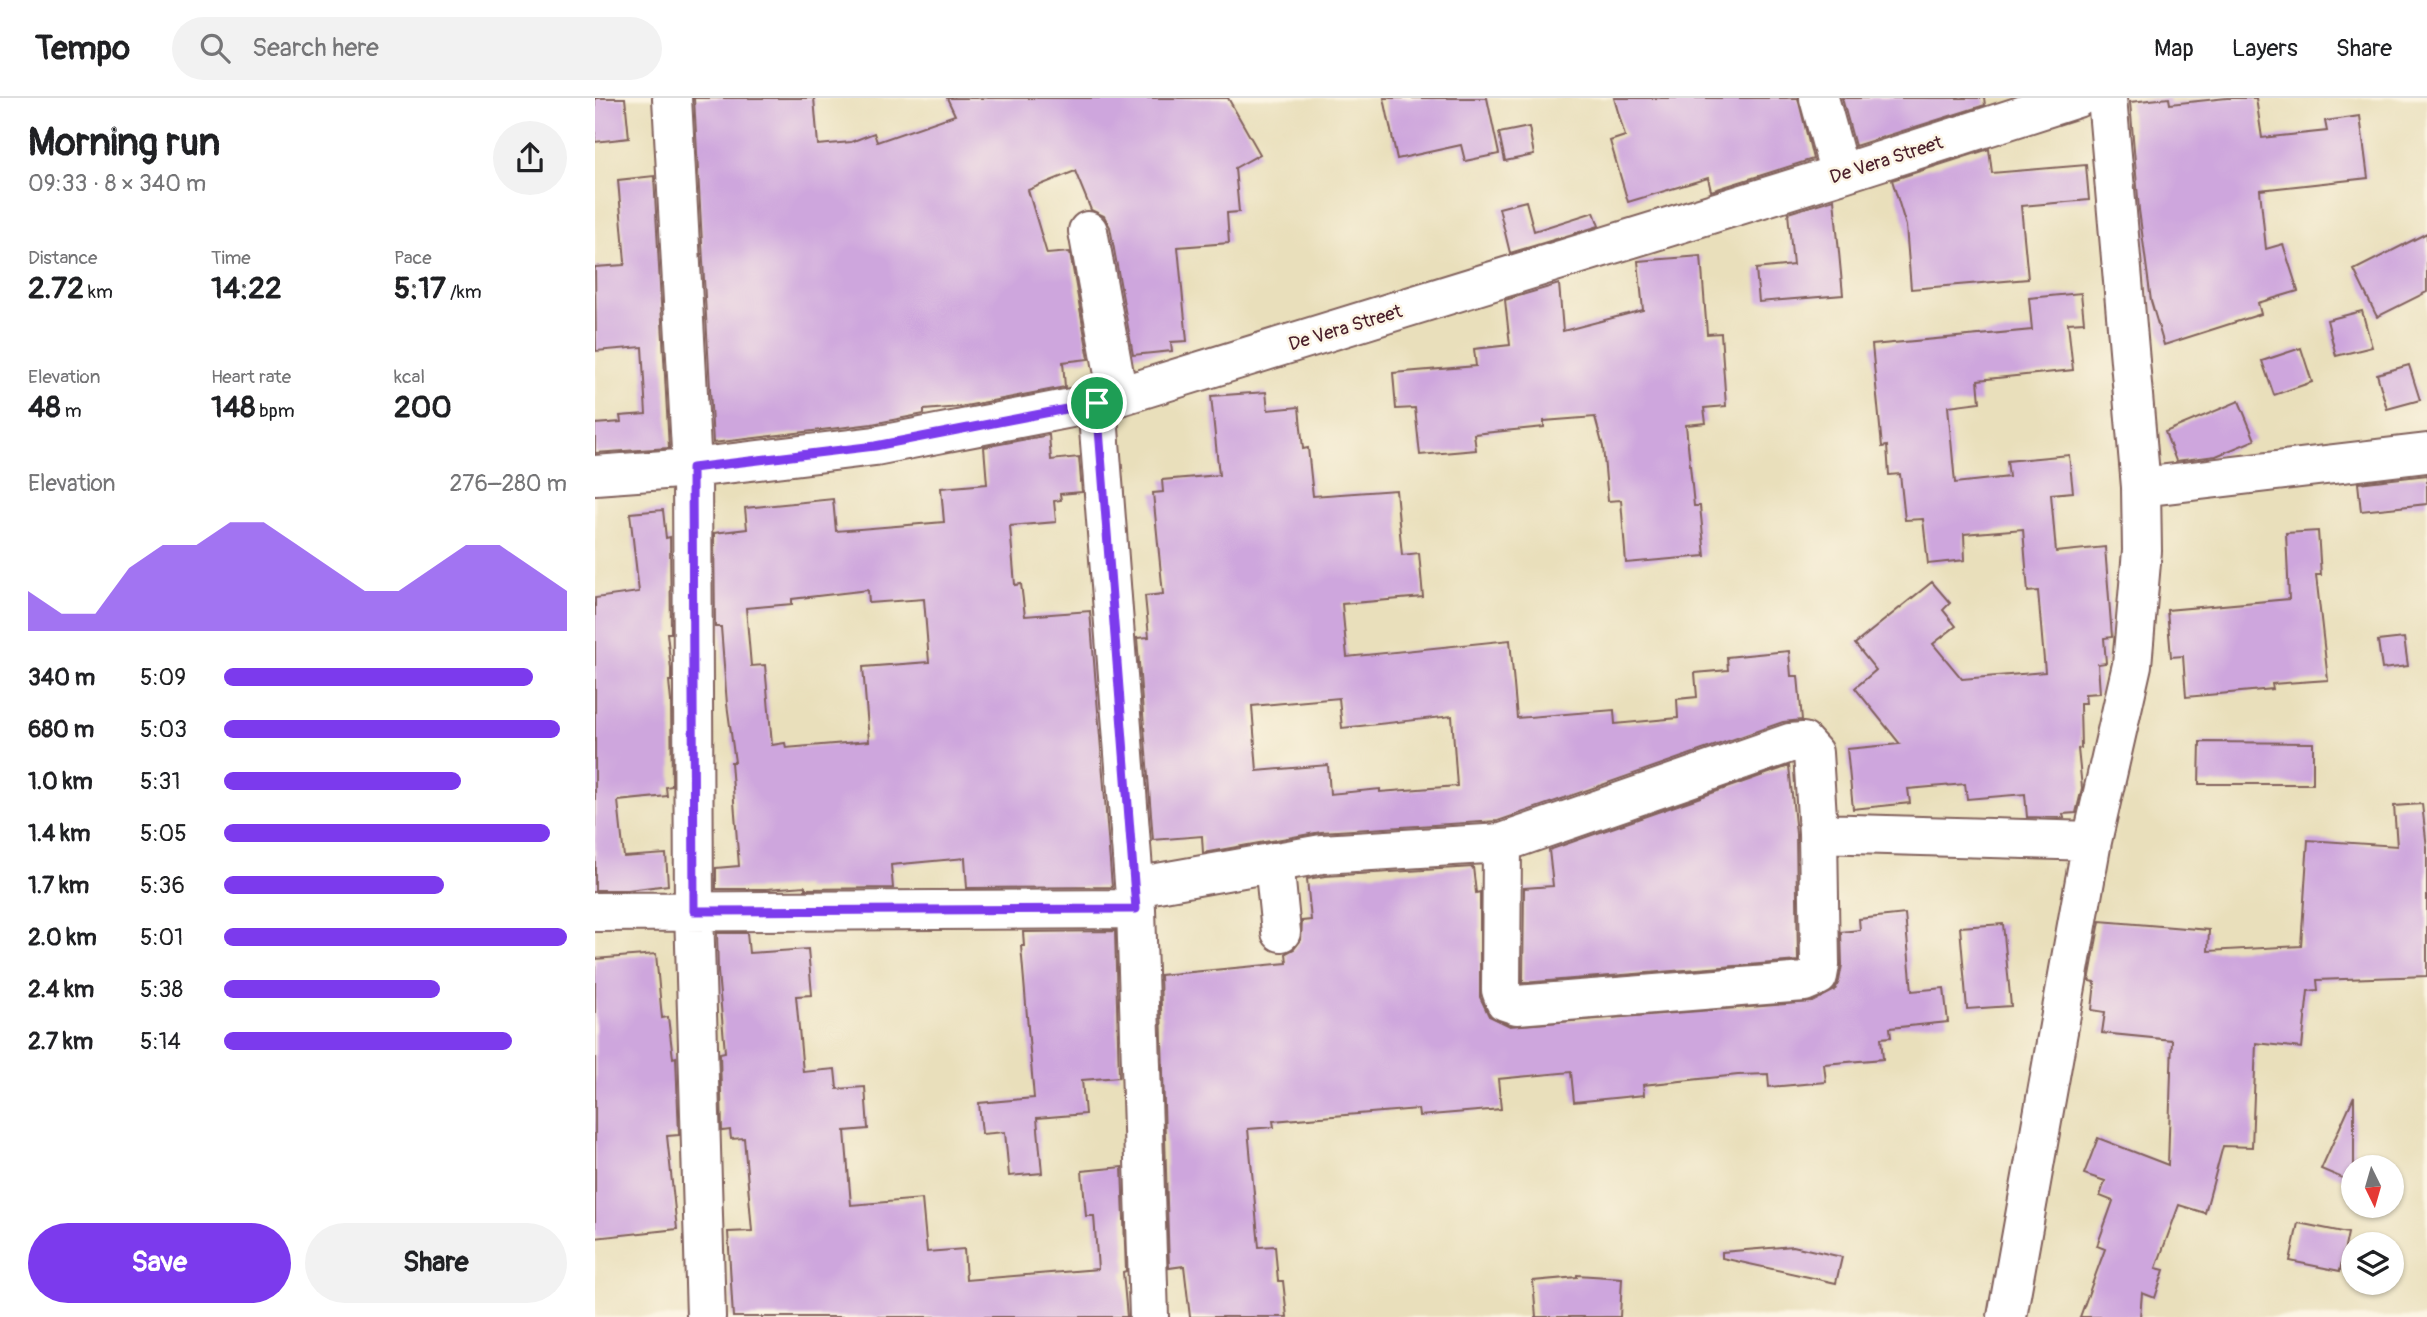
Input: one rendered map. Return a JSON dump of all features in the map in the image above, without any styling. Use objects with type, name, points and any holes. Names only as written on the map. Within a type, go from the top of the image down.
[{"type":"street","points":[[672,98],[692,468],[694,911],[706,1317]]},
{"type":"street","points":[[1819,98],[1840,174]]},
{"type":"street","name":"De Vera Street","points":[[595,475],[692,468],[875,446],[1107,400],[1840,174],[2077,98]]},
{"type":"street","points":[[2007,1317],[2092,841],[2132,665],[2142,551],[2141,487],[2107,98]]},
{"type":"street","points":[[1088,231],[1107,400],[1136,898],[1149,1317]]},
{"type":"street","points":[[2141,487],[2427,453]]},
{"type":"street","points":[[595,912],[1136,898],[1274,862],[1354,851],[1502,843],[1790,743],[1803,743],[1813,753],[1818,833],[1818,976],[1804,982],[1517,1005],[1505,1001],[1500,990],[1502,843]]},
{"type":"street","points":[[1818,833],[2092,841]]},
{"type":"street","points":[[1274,862],[1280,932]]},
{"type":"building","points":[[595,98],[625,98],[629,138],[595,142]]},
{"type":"building","points":[[694,98],[814,98],[818,145],[851,142],[874,133],[877,142],[955,115],[947,98],[1228,98],[1260,154],[1235,168],[1239,212],[1227,213],[1229,243],[1178,247],[1187,341],[1171,342],[1172,351],[1133,355],[1110,227],[1104,216],[1091,210],[1075,171],[1028,190],[1047,254],[1070,252],[1089,359],[1063,362],[1065,387],[960,407],[924,410],[924,414],[872,424],[713,443]]},
{"type":"building","points":[[1384,98],[1487,98],[1499,154],[1465,161],[1461,145],[1397,159]]},
{"type":"building","points":[[1614,98],[1798,98],[1813,159],[1711,191],[1708,178],[1628,202],[1610,141],[1625,136]]},
{"type":"building","points":[[1842,98],[1984,98],[1985,105],[1855,146]]},
{"type":"building","points":[[2169,98],[2170,104],[2256,98],[2262,138],[2327,131],[2325,121],[2360,116],[2368,178],[2260,190],[2266,249],[2283,244],[2298,291],[2258,303],[2261,314],[2164,345],[2151,301],[2139,210],[2130,102]]},
{"type":"building","points":[[1529,127],[1534,155],[1505,161],[1499,133]]},
{"type":"building","points":[[1989,149],[1992,173],[2086,165],[2089,200],[2021,206],[2028,279],[1911,289],[1906,226],[1892,180]]},
{"type":"building","points":[[654,176],[669,448],[595,453],[595,424],[621,422],[620,416],[646,414],[642,347],[596,351],[595,267],[624,265],[625,262],[618,180]]},
{"type":"building","points":[[1834,199],[1843,295],[1759,302],[1756,269],[1793,265],[1788,213]]},
{"type":"building","points":[[1526,201],[1534,231],[1594,212],[1599,226],[1510,253],[1499,208]]},
{"type":"building","points":[[2427,233],[2427,292],[2377,317],[2354,270]]},
{"type":"building","points":[[1701,256],[1707,334],[1721,333],[1726,406],[1704,408],[1706,423],[1686,425],[1694,506],[1700,506],[1705,556],[1626,563],[1621,500],[1608,501],[1603,447],[1595,417],[1544,421],[1544,427],[1474,434],[1476,450],[1420,455],[1415,408],[1396,409],[1393,373],[1476,366],[1474,349],[1510,345],[1505,300],[1559,284],[1563,331],[1643,310],[1638,261]]},
{"type":"building","points":[[2081,293],[2084,322],[2068,323],[2073,370],[1978,380],[1980,402],[1948,406],[1955,483],[2009,477],[2007,461],[2069,455],[2073,492],[2051,494],[2056,552],[2105,547],[2112,637],[2104,638],[2106,663],[2098,664],[2100,693],[2085,694],[2086,703],[2080,703],[2081,748],[2078,749],[2082,788],[2076,813],[2063,814],[2064,818],[2027,817],[2025,794],[1967,799],[1965,784],[1908,789],[1910,803],[1853,809],[1847,749],[1900,744],[1855,688],[1876,670],[1855,644],[1932,582],[1950,603],[1943,610],[1956,626],[1933,644],[1962,679],[2045,672],[2038,591],[2028,592],[2023,529],[1964,534],[1965,560],[1928,564],[1923,519],[1905,520],[1900,474],[1889,475],[1887,446],[1882,447],[1872,345],[2032,330],[2029,298]]},
{"type":"building","points":[[2362,311],[2372,347],[2336,356],[2327,320]]},
{"type":"building","points":[[2301,348],[2312,382],[2274,395],[2262,361]]},
{"type":"building","points":[[2409,365],[2420,400],[2387,409],[2377,374]]},
{"type":"building","points":[[1266,392],[1268,410],[1299,407],[1303,449],[1308,448],[1313,496],[1396,490],[1402,555],[1419,553],[1423,597],[1342,604],[1347,657],[1510,640],[1517,718],[1614,710],[1615,724],[1678,718],[1677,699],[1697,697],[1695,673],[1728,670],[1727,657],[1789,651],[1791,676],[1798,676],[1802,720],[1783,722],[1498,821],[1321,832],[1203,853],[1202,836],[1153,840],[1137,638],[1149,637],[1145,596],[1163,594],[1153,493],[1163,492],[1162,480],[1219,475],[1211,396]],"holes":[[[1339,698],[1342,728],[1452,716],[1457,786],[1330,794],[1328,765],[1257,771],[1252,706]]]},
{"type":"building","points":[[2239,401],[2255,440],[2216,456],[2176,461],[2165,432]]},
{"type":"building","points":[[1049,435],[1051,460],[1079,457],[1082,492],[1060,494],[1061,500],[1054,501],[1056,522],[1010,526],[1015,585],[1021,584],[1025,616],[1090,611],[1112,887],[967,888],[965,858],[891,865],[893,888],[805,889],[805,886],[716,889],[716,868],[739,866],[731,762],[735,762],[721,627],[715,627],[714,533],[747,529],[745,508],[833,499],[836,531],[944,522],[941,488],[987,484],[984,447]],"holes":[[[868,590],[869,603],[924,599],[929,662],[863,667],[869,741],[786,748],[785,743],[772,745],[765,665],[751,666],[746,608],[792,604],[792,599]]]},
{"type":"building","points":[[2427,475],[2427,504],[2361,511],[2358,483]]},
{"type":"building","points":[[663,510],[666,538],[670,537],[671,633],[667,633],[671,669],[669,681],[672,786],[666,787],[667,796],[618,801],[624,857],[666,854],[668,885],[628,890],[595,890],[595,598],[639,592],[630,513]]},
{"type":"building","points":[[2318,531],[2321,575],[2316,575],[2328,680],[2272,684],[2273,689],[2186,697],[2183,656],[2171,657],[2167,610],[2289,599],[2286,533]]},
{"type":"building","points":[[2404,638],[2408,666],[2382,669],[2378,641]]},
{"type":"building","points":[[2200,742],[2313,743],[2313,784],[2199,784]]},
{"type":"building","points":[[1789,766],[1796,834],[1798,961],[1523,983],[1524,888],[1553,886],[1549,850]]},
{"type":"building","points":[[2422,804],[2427,848],[2427,976],[2317,980],[2318,990],[2308,991],[2302,1048],[2256,1043],[2252,1147],[2223,1146],[2205,1213],[2179,1205],[2156,1268],[2164,1270],[2155,1298],[2142,1293],[2140,1317],[2080,1317],[2105,1249],[2097,1246],[2113,1201],[2100,1196],[2105,1181],[2084,1174],[2098,1138],[2168,1165],[2172,1040],[2102,1033],[2105,1012],[2092,1010],[2095,982],[2089,981],[2100,921],[2209,930],[2208,951],[2301,946],[2308,840],[2397,846],[2394,806]]},
{"type":"building","points":[[1473,867],[1476,893],[1480,892],[1480,997],[1489,1016],[1510,1026],[1812,1002],[1835,990],[1839,981],[1842,965],[1841,932],[1860,930],[1859,919],[1905,914],[1912,991],[1944,988],[1948,1022],[1890,1028],[1891,1037],[1881,1038],[1883,1059],[1824,1064],[1826,1082],[1769,1087],[1768,1074],[1738,1075],[1643,1085],[1644,1095],[1574,1102],[1571,1072],[1498,1079],[1501,1109],[1419,1116],[1418,1109],[1273,1121],[1274,1127],[1248,1129],[1259,1247],[1275,1246],[1278,1281],[1283,1281],[1287,1317],[1190,1317],[1184,1266],[1169,1268],[1160,975],[1287,963],[1286,953],[1294,949],[1301,940],[1302,921],[1311,920],[1307,879]]},
{"type":"building","points":[[2003,924],[2011,1006],[1967,1009],[1960,927]]},
{"type":"building","points":[[1115,931],[1119,1077],[1082,1080],[1085,1114],[1037,1118],[1042,1173],[1009,1176],[1005,1132],[982,1134],[979,1103],[1034,1098],[1021,946],[1024,946],[1023,932]]},
{"type":"building","points":[[717,933],[747,933],[749,953],[808,949],[812,995],[796,996],[803,1072],[835,1069],[837,1089],[865,1087],[868,1129],[845,1131],[851,1205],[922,1199],[927,1252],[964,1249],[966,1280],[1098,1269],[1094,1216],[1086,1216],[1082,1171],[1122,1167],[1126,1271],[1123,1272],[1127,1317],[733,1317],[728,1232],[752,1231],[744,1138],[731,1139],[730,1130],[722,1131],[720,1053],[725,1052]]},
{"type":"building","points":[[656,954],[662,1018],[668,1017],[673,1058],[676,1057],[679,1135],[667,1136],[677,1229],[595,1238],[595,959]]},
{"type":"building","points":[[2354,1096],[2354,1155],[2341,1155],[2341,1177],[2321,1169]]},
{"type":"building","points":[[2298,1223],[2343,1232],[2340,1271],[2290,1261]]},
{"type":"building","points":[[1793,1246],[1842,1257],[1836,1283],[1722,1258],[1722,1252]]},
{"type":"building","points":[[1577,1275],[1622,1278],[1620,1317],[1536,1317],[1533,1281]]},
{"type":"route","points":[[1097,403],[1136,909],[694,911],[692,468],[875,446],[1097,403]]}]
